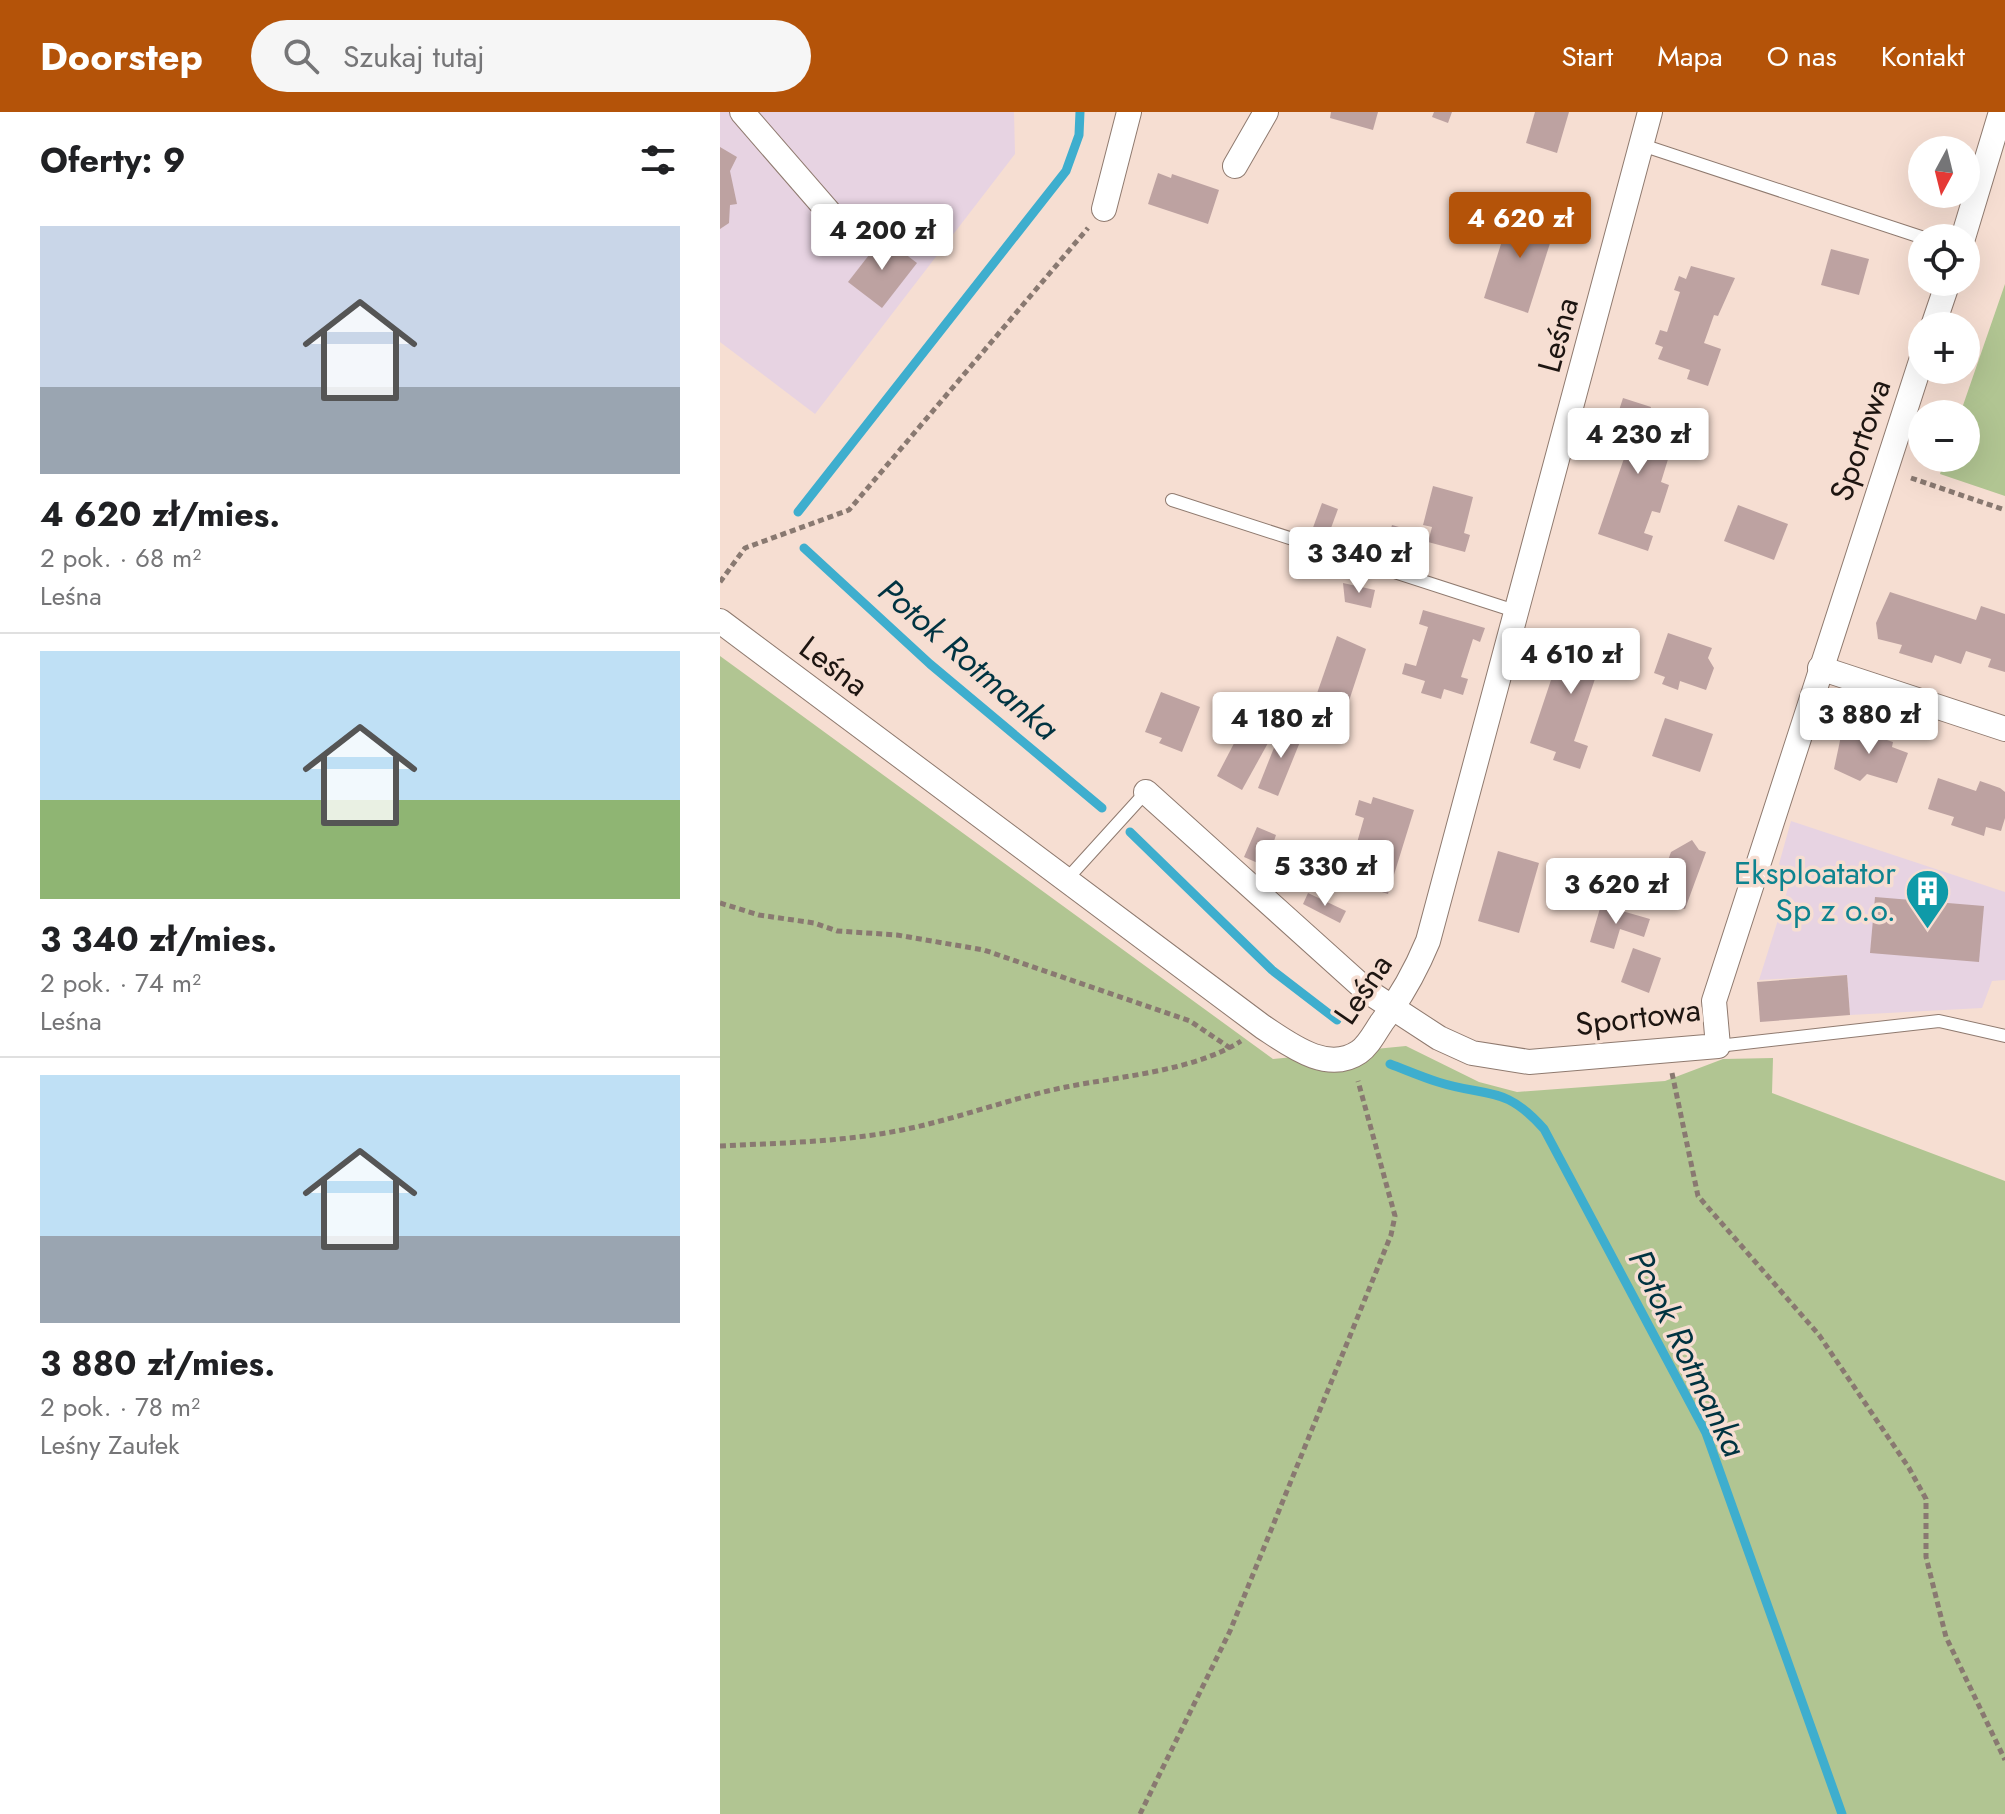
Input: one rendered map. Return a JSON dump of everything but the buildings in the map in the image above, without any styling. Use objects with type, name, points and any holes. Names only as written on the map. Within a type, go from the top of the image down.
[{"type":"street","points":[[742,112],[847,233]]},
{"type":"street","points":[[1104,209],[1129,112]]},
{"type":"street","points":[[1235,166],[1266,112]]},
{"type":"street","name":"Leśna","points":[[720,621],[1263,1027],[1313,1057],[1332,1059],[1351,1056],[1362,1050],[1393,1008],[1428,941],[1650,112]]},
{"type":"street","points":[[1967,224],[2001,112]]},
{"type":"street","name":"Sportowa","points":[[1146,792],[1367,991],[1439,1038],[1472,1053],[1529,1062],[1718,1046],[1714,1001],[1913,384]]},
{"type":"street","points":[[1820,668],[2005,729]]},
{"type":"lane","points":[[1642,145],[1908,233]]},
{"type":"lane","points":[[1172,500],[1518,612]]},
{"type":"lane","points":[[1067,879],[1146,792]]},
{"type":"lane","points":[[1718,1046],[1939,1021],[2005,1036]]},
{"type":"path","points":[[720,582],[745,548],[849,510],[1104,209]]},
{"type":"path","points":[[1884,468],[2005,510]]},
{"type":"path","points":[[720,903],[837,931],[897,935],[984,950],[1190,1021],[1230,1048]]},
{"type":"path","points":[[720,1146],[809,1142],[900,1131],[1063,1087],[1155,1071],[1230,1048],[1263,1027]]},
{"type":"path","points":[[1667,1051],[1698,1196],[1819,1335],[1909,1468],[1926,1499],[1926,1557],[1946,1637],[2005,1760]]},
{"type":"path","points":[[1140,1814],[1230,1631],[1391,1235],[1395,1216],[1351,1056]]},
{"type":"shaded area","points":[[720,112],[1014,112],[1015,154],[815,414],[720,342]]},
{"type":"shaded area","points":[[1791,821],[2005,892],[2005,980],[1992,981],[1982,1008],[1850,1015],[1847,975],[1759,980],[1790,882],[1779,864]]},
{"type":"green space","points":[[2005,284],[2005,496],[1940,474],[1980,472],[1980,400],[1965,400],[1970,384],[1980,384],[1980,356]]},
{"type":"green space","points":[[720,656],[1273,1059],[1406,1046],[1479,1082],[1517,1092],[1665,1081],[1723,1059],[1773,1058],[1772,1093],[2005,1181],[2005,1814],[720,1814]]},
{"type":"waterway","name":"Potok Rotmanka","points":[[798,512],[1066,171],[1079,135],[1080,112]]},
{"type":"waterway","name":"Potok Rotmanka","points":[[804,548],[930,664],[1102,808]]},
{"type":"waterway","name":"Potok Rotmanka","points":[[1130,832],[1272,970],[1337,1020]]},
{"type":"waterway","name":"Potok Rotmanka","points":[[1390,1064],[1438,1082],[1506,1099],[1518,1105],[1544,1129],[1706,1433],[1842,1814]]},
{"type":"place","name":"Eksploatator Sp z o.o.","points":[[1927,930]]}]
